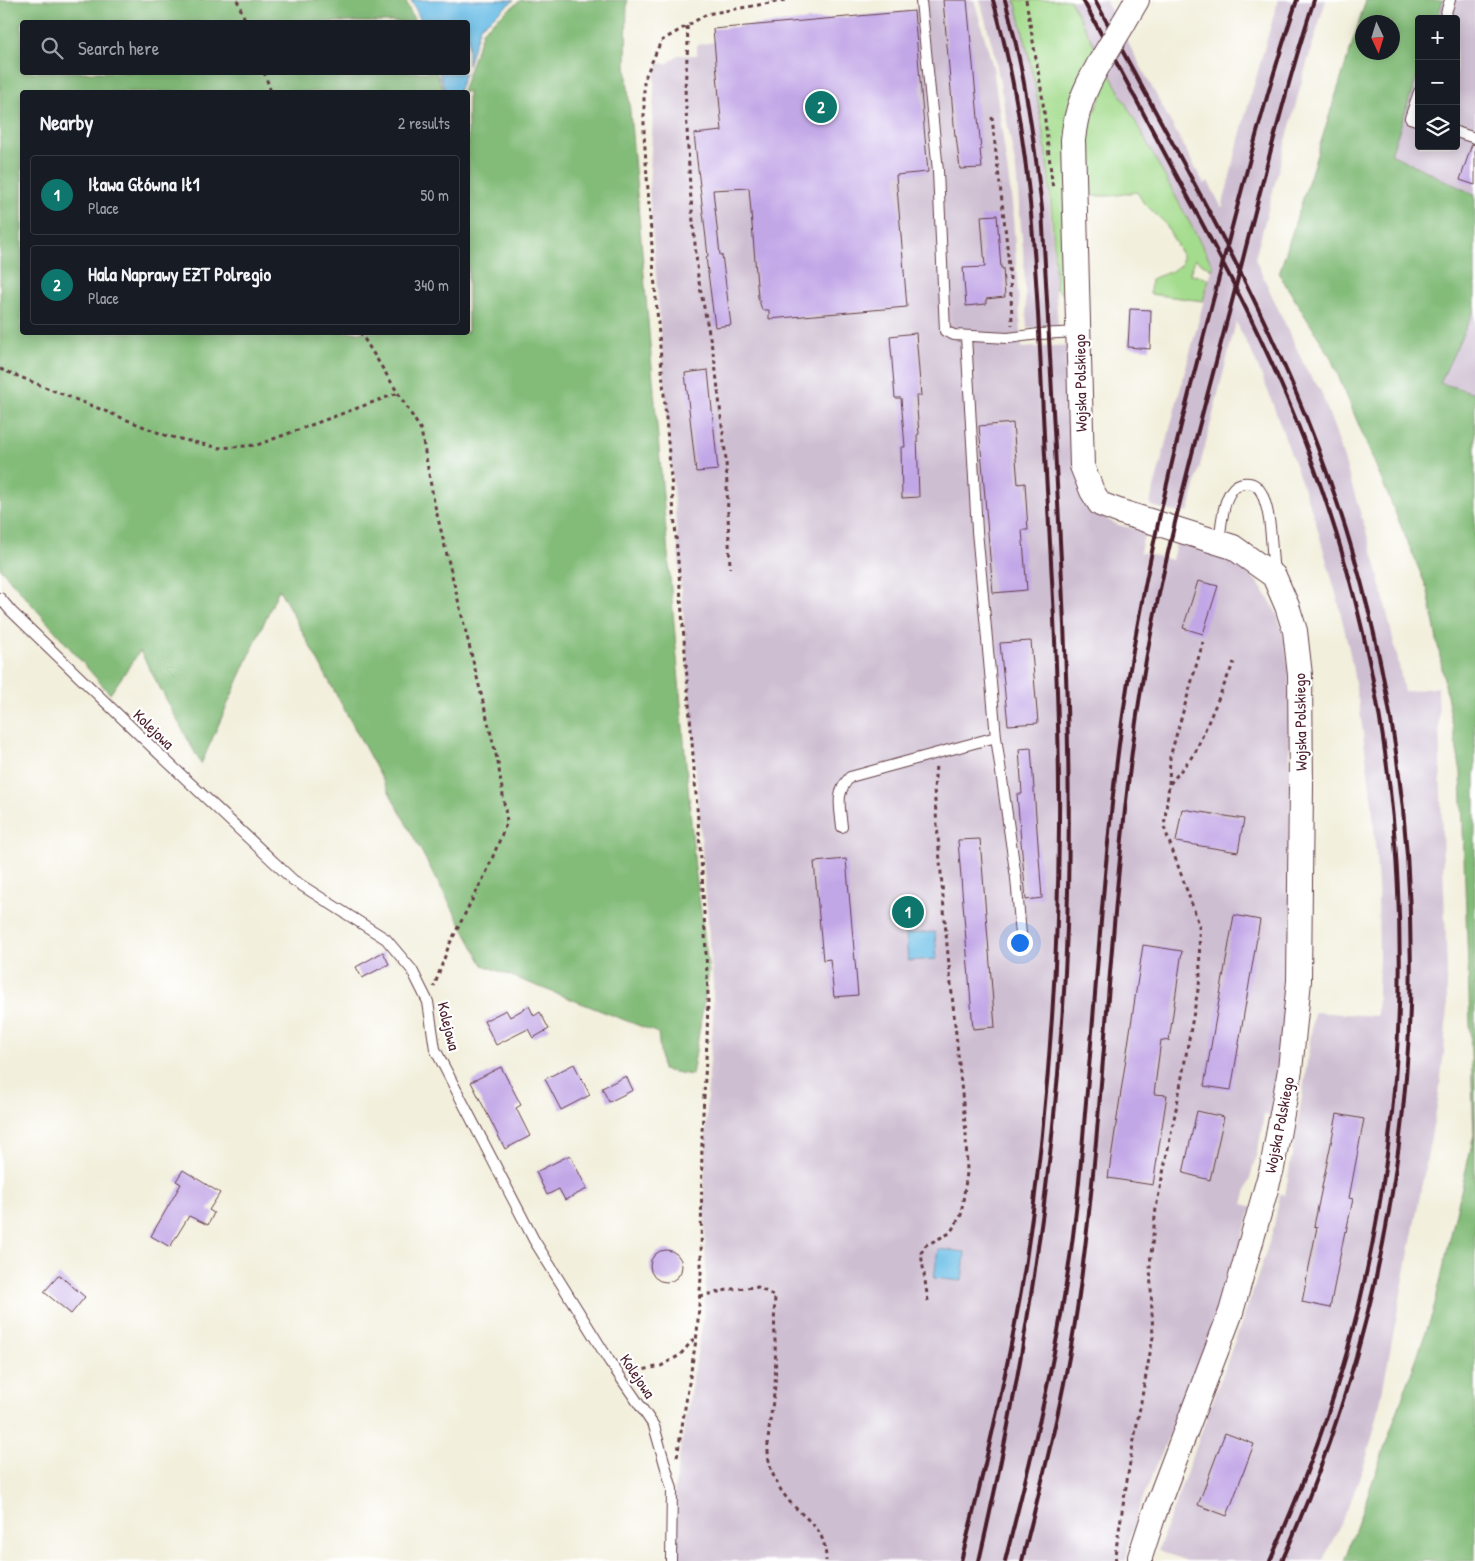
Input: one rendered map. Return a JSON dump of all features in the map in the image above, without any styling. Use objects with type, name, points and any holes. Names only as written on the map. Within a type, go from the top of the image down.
[{"type":"street","name":"Wojska Polskiego","points":[[1137,0],[1083,94],[1075,123],[1073,140],[1082,466],[1100,504],[1234,547],[1274,576],[1288,606],[1295,631],[1300,675],[1301,785],[1299,981],[1290,1070],[1272,1168],[1232,1312],[1154,1514],[1140,1561]]},
{"type":"lane","points":[[1445,15],[1450,0]]},
{"type":"lane","points":[[921,1],[938,171],[944,331],[954,335],[1012,337],[1079,332]]},
{"type":"lane","points":[[1415,104],[1410,118],[1415,120]]},
{"type":"lane","points":[[1460,133],[1475,138]]},
{"type":"lane","points":[[966,336],[977,531],[996,737],[1016,878],[1022,946]]},
{"type":"lane","points":[[1219,542],[1226,499],[1233,489],[1241,483],[1251,483],[1260,489],[1265,500],[1274,576]]},
{"type":"lane","name":"Kolejowa","points":[[0,598],[10,611],[293,880],[386,939],[412,970],[428,1002],[435,1049],[534,1240],[610,1362],[654,1426],[672,1489],[671,1561]]},
{"type":"lane","points":[[842,827],[839,802],[840,792],[844,783],[850,777],[996,737]]},
{"type":"path","points":[[238,0],[245,20]]},
{"type":"path","points":[[672,1489],[697,1334],[700,1296],[702,1132],[708,995],[702,872],[644,134],[644,80],[661,41],[707,14],[787,0]]},
{"type":"path","points":[[1026,0],[1042,94],[1053,190]]},
{"type":"path","points":[[687,26],[688,42],[685,88],[690,188],[698,277],[715,363],[726,460],[730,568]]},
{"type":"path","points":[[265,75],[270,90]]},
{"type":"path","points":[[992,117],[1008,248],[1012,337]]},
{"type":"path","points":[[362,335],[421,430],[434,502],[498,763],[507,822],[487,871],[449,945],[428,1002]]},
{"type":"path","points":[[0,369],[167,436],[220,448],[257,445],[398,393]]},
{"type":"path","points":[[1116,1561],[1115,1555],[1131,1456],[1153,1337],[1150,1264],[1156,1208],[1200,979],[1199,924],[1164,828],[1170,757],[1203,642]]},
{"type":"path","points":[[1169,785],[1194,754],[1234,662]]},
{"type":"path","points":[[928,1301],[922,1253],[926,1245],[950,1234],[961,1215],[967,1173],[966,1133],[947,945],[934,789],[937,753]]},
{"type":"path","points":[[700,1296],[732,1288],[758,1287],[775,1297],[775,1384],[768,1441],[770,1467],[777,1485],[790,1502],[813,1523],[821,1535],[826,1550],[826,1561]]},
{"type":"path","points":[[610,1362],[642,1370],[661,1366],[680,1355],[697,1334]]},
{"type":"shaded area","points":[[920,0],[974,0],[993,67],[1012,203],[1022,348],[1071,345],[1077,462],[1106,519],[1118,525],[1145,531],[1140,552],[1172,560],[1177,539],[1228,559],[1245,570],[1257,582],[1276,612],[1282,629],[1289,668],[1292,939],[1287,1010],[1271,1116],[1264,1115],[1259,1145],[1243,1204],[1252,1207],[1223,1297],[1196,1370],[1141,1503],[1129,1541],[1126,1561],[675,1561],[674,1496],[704,1314],[706,1277],[704,1189],[707,1100],[713,1023],[713,985],[649,189],[655,73],[659,63],[667,64],[678,55],[697,55],[697,45],[714,42],[713,29],[914,11]]},
{"type":"shaded area","points":[[980,0],[1015,0],[1028,49],[1043,128],[1058,326],[1027,328],[1016,170],[995,56]]},
{"type":"shaded area","points":[[1070,0],[1105,0],[1204,184],[1208,181],[1222,208],[1245,116],[1278,0],[1326,0],[1303,77],[1255,259],[1308,373],[1320,389],[1336,433],[1375,561],[1404,692],[1438,687],[1447,1010],[1438,1101],[1378,1414],[1367,1457],[1351,1501],[1323,1561],[1187,1561],[1158,1550],[1252,1294],[1273,1230],[1280,1195],[1285,1195],[1303,1091],[1314,1012],[1377,1016],[1379,961],[1378,885],[1372,802],[1360,711],[1338,601],[1315,520],[1268,391],[1236,322],[1189,510],[1183,514],[1151,506],[1150,503],[1213,266]]},
{"type":"shaded area","points":[[1443,0],[1475,0],[1475,195],[1391,154],[1415,83],[1415,150],[1460,150],[1460,15],[1438,15]]},
{"type":"shaded area","points":[[1475,308],[1475,393],[1439,383]]},
{"type":"green space","points":[[0,0],[405,0],[414,20],[20,20],[20,75],[437,75],[444,90],[20,90],[20,335],[470,335],[470,90],[463,90],[468,75],[470,75],[470,68],[483,30],[521,0],[627,0],[626,65],[695,868],[709,971],[692,1075],[662,1070],[658,1033],[483,965],[279,589],[201,764],[140,651],[110,694],[0,568]]},
{"type":"green space","points":[[1015,0],[1070,0],[1213,266],[1212,270],[1195,259],[1190,274],[1209,279],[1203,301],[1150,294],[1151,279],[1172,271],[1182,264],[1182,255],[1165,223],[1143,202],[1137,192],[1111,196],[1086,196],[1085,132],[1102,95],[1099,78],[1087,63],[1082,70],[1067,112],[1073,301],[1056,289],[1048,167],[1040,110]]},
{"type":"green space","points":[[1366,0],[1443,0],[1438,15],[1415,15],[1415,83],[1391,154],[1475,195],[1475,308],[1440,383],[1475,393],[1475,1561],[1344,1561],[1433,1312],[1474,1135],[1461,772],[1428,591],[1330,356],[1279,274],[1355,35],[1355,60],[1400,60],[1400,15],[1361,15]]},
{"type":"water","points":[[411,0],[514,0],[480,27],[470,59],[470,20],[421,20]]},
{"type":"water","points":[[440,75],[464,75],[459,90],[445,90]]},
{"type":"water","points":[[935,932],[937,959],[908,961],[906,934]]},
{"type":"water","points":[[938,1249],[965,1252],[962,1281],[934,1278]]},
{"type":"building","points":[[943,0],[967,0],[982,168],[960,169],[955,136]]},
{"type":"building","points":[[914,11],[928,172],[896,175],[907,307],[769,319],[769,310],[762,310],[758,297],[749,188],[713,190],[720,255],[722,255],[731,325],[715,327],[694,134],[722,131],[713,29]]},
{"type":"building","points":[[1472,144],[1475,145],[1475,185],[1460,180]]},
{"type":"building","points":[[997,215],[1005,297],[986,299],[986,304],[966,306],[963,268],[985,267],[981,216]]},
{"type":"building","points":[[1130,309],[1151,310],[1150,349],[1128,347]]},
{"type":"building","points":[[916,333],[921,396],[916,396],[919,434],[917,435],[919,497],[902,498],[901,447],[905,447],[901,398],[895,398],[890,336]]},
{"type":"building","points":[[708,370],[718,470],[696,472],[685,373]]},
{"type":"building","points":[[1013,423],[1018,484],[1025,483],[1028,530],[1022,530],[1027,590],[993,593],[979,426]]},
{"type":"building","points":[[1198,581],[1218,586],[1203,634],[1183,628]]},
{"type":"building","points":[[1031,641],[1038,723],[1008,725],[1000,643]]},
{"type":"building","points":[[1031,748],[1042,898],[1026,900],[1017,794],[1022,794],[1019,749]]},
{"type":"building","points":[[1182,809],[1244,819],[1238,852],[1176,842]]},
{"type":"building","points":[[980,839],[995,1027],[973,1029],[958,840]]},
{"type":"building","points":[[846,859],[858,995],[834,997],[830,959],[823,960],[814,862]]},
{"type":"building","points":[[901,899],[916,900],[915,924],[901,924]]},
{"type":"building","points":[[1234,915],[1260,920],[1231,1090],[1204,1086]]},
{"type":"building","points":[[1143,945],[1182,951],[1169,1041],[1161,1040],[1154,1094],[1167,1095],[1153,1185],[1108,1178]]},
{"type":"building","points":[[383,952],[389,964],[362,978],[356,967]]},
{"type":"building","points":[[529,1006],[534,1016],[540,1012],[549,1029],[533,1038],[528,1029],[496,1045],[484,1021],[506,1010],[510,1017]]},
{"type":"building","points":[[574,1064],[590,1095],[561,1110],[545,1079]]},
{"type":"building","points":[[501,1067],[521,1105],[516,1108],[530,1136],[505,1149],[471,1082]]},
{"type":"building","points":[[626,1076],[633,1090],[609,1102],[602,1088]]},
{"type":"building","points":[[1197,1111],[1224,1117],[1210,1180],[1183,1173]]},
{"type":"building","points":[[1337,1114],[1364,1119],[1349,1198],[1353,1199],[1330,1308],[1302,1302],[1317,1227],[1314,1226]]},
{"type":"building","points":[[570,1155],[587,1189],[565,1200],[559,1189],[547,1195],[536,1172]]},
{"type":"building","points":[[183,1170],[220,1193],[209,1210],[214,1213],[208,1225],[189,1216],[170,1247],[151,1236],[181,1184],[176,1181]]},
{"type":"building","points":[[666,1250],[672,1251],[677,1255],[681,1260],[681,1272],[677,1277],[672,1281],[666,1282],[660,1281],[655,1277],[651,1272],[650,1266],[651,1260],[655,1255],[660,1251]]},
{"type":"building","points":[[59,1275],[85,1297],[71,1314],[44,1292]]},
{"type":"building","points":[[1225,1433],[1254,1444],[1227,1516],[1198,1505]]},
{"type":"railway","points":[[961,1561],[1012,1341],[1033,1212],[1050,1047],[1058,881],[1059,780],[1057,687],[1032,226],[1018,112],[993,0]]},
{"type":"railway","points":[[979,1561],[1014,1396],[1041,1229],[1059,1061],[1068,892],[1069,795],[1065,648],[1042,209],[1028,104],[1005,0]]},
{"type":"railway","points":[[1083,0],[1196,211],[1256,329],[1296,420],[1336,532],[1366,647],[1387,764],[1398,882],[1399,1000],[1391,1118],[1374,1236],[1347,1352],[1331,1405],[1292,1510],[1270,1561]]},
{"type":"railway","points":[[1095,0],[1213,218],[1268,329],[1293,386],[1316,443],[1361,580],[1391,720],[1408,863],[1410,1005],[1399,1148],[1373,1289],[1334,1427],[1282,1561]]},
{"type":"railway","points":[[1005,1561],[1033,1451],[1049,1377],[1072,1245],[1077,1207],[1110,820],[1122,722],[1139,618],[1160,514],[1198,359],[1262,115],[1297,0]]},
{"type":"railway","points":[[1022,1561],[1047,1462],[1068,1362],[1079,1295],[1095,1152],[1119,865],[1144,670],[1177,514],[1280,115],[1314,0]]},
{"type":"place","name":"Hala Naprawy EZT Polregio","points":[[821,107]]},
{"type":"place","name":"Iława Główna Ił1","points":[[908,912]]}]
